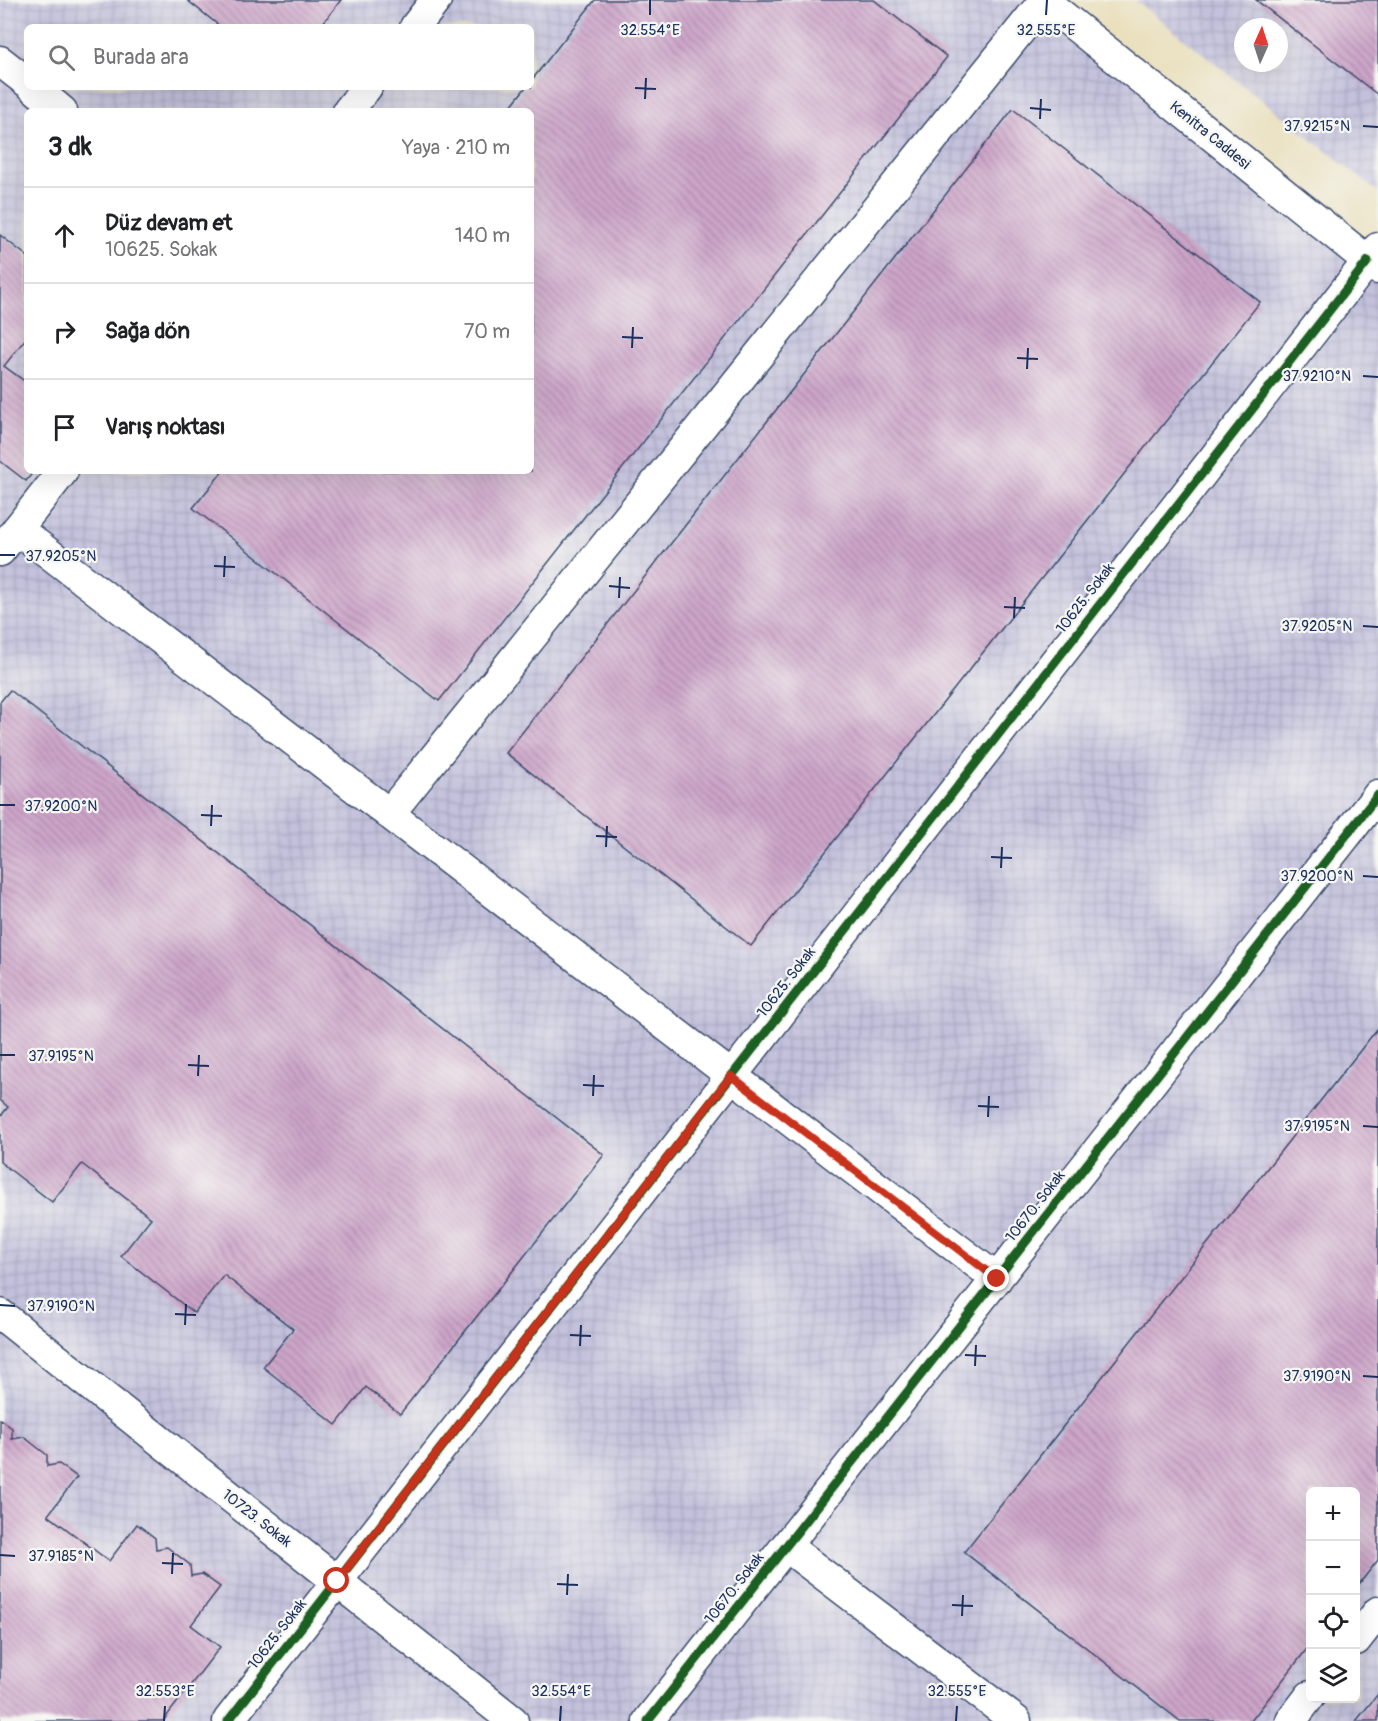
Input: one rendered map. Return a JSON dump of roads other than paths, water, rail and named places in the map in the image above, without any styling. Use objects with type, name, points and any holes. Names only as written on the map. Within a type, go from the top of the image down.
[{"type":"street","points":[[417,24],[436,0]]},
{"type":"street","points":[[389,814],[1043,0]]},
{"type":"street","name":"Kenitra Caddesi","points":[[1043,0],[1375,259]]},
{"type":"street","points":[[0,61],[24,80]]},
{"type":"street","points":[[37,90],[58,108]]},
{"type":"street","points":[[350,108],[365,90]]},
{"type":"street","name":"10625. Sokak","points":[[228,1721],[731,1076],[1375,259]]},
{"type":"street","points":[[61,474],[9,540],[389,814],[997,1279]]},
{"type":"street","name":"10670. Sokak","points":[[648,1721],[1378,795]]},
{"type":"street","name":"10723. Sokak","points":[[0,1314],[513,1721]]},
{"type":"street","points":[[786,1546],[1016,1721]]},
{"type":"street","points":[[1360,1635],[1378,1612]]},
{"type":"street","points":[[1291,1721],[1306,1702]]}]
